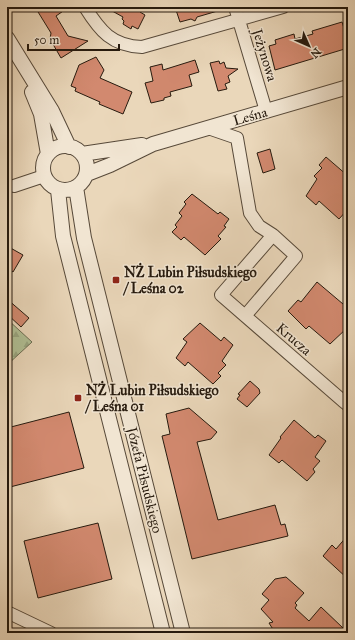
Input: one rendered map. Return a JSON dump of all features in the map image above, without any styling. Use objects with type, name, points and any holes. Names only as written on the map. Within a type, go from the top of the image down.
[{"type":"street","points":[[85,7],[97,26],[106,36],[128,46],[142,47],[283,7]]},
{"type":"street","name":"Jeżynowa","points":[[235,7],[266,111]]},
{"type":"street","points":[[7,38],[52,111],[69,147]]},
{"type":"street","points":[[19,58],[41,114],[48,154],[43,168],[44,176],[47,182],[58,190],[70,190],[81,184],[86,174],[85,160],[82,154],[69,147],[58,148],[48,154]]},
{"type":"street","name":"Leśna","points":[[86,174],[110,165],[153,144],[348,88]]},
{"type":"street","points":[[208,128],[236,138],[250,213],[259,226],[273,235],[296,256],[244,316]]},
{"type":"street","name":"Leśna","points":[[82,154],[106,149],[153,144]]},
{"type":"street","points":[[14,186],[44,176]]},
{"type":"street","name":"Józefa Piłsudskiego","points":[[76,188],[84,238],[183,633]]},
{"type":"street","name":"Józefa Piłsudskiego","points":[[58,190],[63,236],[163,633]]},
{"type":"street","name":"Krucza","points":[[273,235],[221,295],[348,405]]},
{"type":"street","points":[[7,612],[51,633]]},
{"type":"green space","points":[[7,319],[32,342],[7,365]]},
{"type":"building","points":[[35,7],[69,7],[56,16],[68,36],[88,41],[61,58],[50,39],[51,33]]},
{"type":"building","points":[[105,7],[143,7],[139,9],[141,10],[140,12],[145,15],[138,29],[132,26],[131,29],[123,24],[123,17]]},
{"type":"building","points":[[175,7],[221,7],[221,10],[197,17],[195,21],[191,19],[180,22]]},
{"type":"building","points":[[342,22],[348,41],[348,48],[275,70],[269,46],[276,44],[275,40],[294,34],[295,39],[313,34],[312,31]]},
{"type":"building","points":[[96,57],[104,70],[100,78],[132,92],[123,114],[99,104],[100,102],[75,91],[76,88],[71,86],[79,65]]},
{"type":"building","points":[[195,60],[199,72],[189,75],[192,86],[170,92],[171,96],[164,98],[164,100],[151,103],[145,83],[153,81],[150,67],[162,64],[163,70]]},
{"type":"building","points":[[219,61],[220,64],[224,62],[226,68],[238,69],[228,76],[230,82],[225,84],[227,89],[218,91],[210,63]]},
{"type":"building","points":[[270,149],[275,169],[263,173],[257,153]]},
{"type":"building","points":[[326,157],[348,176],[348,209],[339,219],[319,201],[316,205],[306,196],[317,179],[314,176],[322,168],[319,165]]},
{"type":"building","points":[[192,194],[218,214],[220,212],[229,219],[224,226],[226,227],[218,236],[221,239],[205,255],[184,237],[181,240],[172,232],[177,227],[175,225],[182,216],[179,213],[186,204],[184,202]]},
{"type":"building","points":[[7,246],[23,255],[13,272],[7,268]]},
{"type":"building","points":[[317,282],[343,304],[348,299],[348,320],[343,325],[347,328],[330,344],[309,326],[306,329],[288,311],[298,300],[301,302]]},
{"type":"building","points":[[7,299],[29,318],[21,327],[7,314]]},
{"type":"building","points":[[200,323],[221,341],[224,337],[233,345],[222,361],[226,365],[218,373],[221,376],[213,384],[188,362],[185,366],[176,358],[187,342],[183,339]]},
{"type":"building","points":[[250,381],[259,389],[260,393],[247,407],[237,399],[240,395],[238,394]]},
{"type":"building","points":[[189,408],[217,432],[211,439],[197,442],[218,520],[275,505],[281,525],[285,524],[288,536],[192,559],[162,436],[170,434],[166,414]]},
{"type":"building","points":[[69,412],[84,468],[10,487],[7,474],[7,428]]},
{"type":"building","points":[[294,420],[315,438],[318,435],[326,441],[315,457],[320,461],[313,469],[315,472],[307,481],[282,460],[279,463],[269,455],[281,438],[280,437]]},
{"type":"building","points":[[98,523],[112,579],[38,598],[24,541]]},
{"type":"building","points":[[348,535],[348,579],[323,556],[332,545],[336,549]]},
{"type":"building","points":[[286,577],[304,593],[295,603],[297,605],[295,608],[309,621],[321,607],[343,628],[338,633],[276,633],[269,623],[273,622],[261,609],[269,600],[262,594],[275,579]]},
{"type":"place","name":"NŻ Lubin Piłsudskiego / Leśna 02","points":[[116,280]]},
{"type":"place","name":"NŻ Lubin Piłsudskiego / Leśna 01","points":[[78,398]]}]
